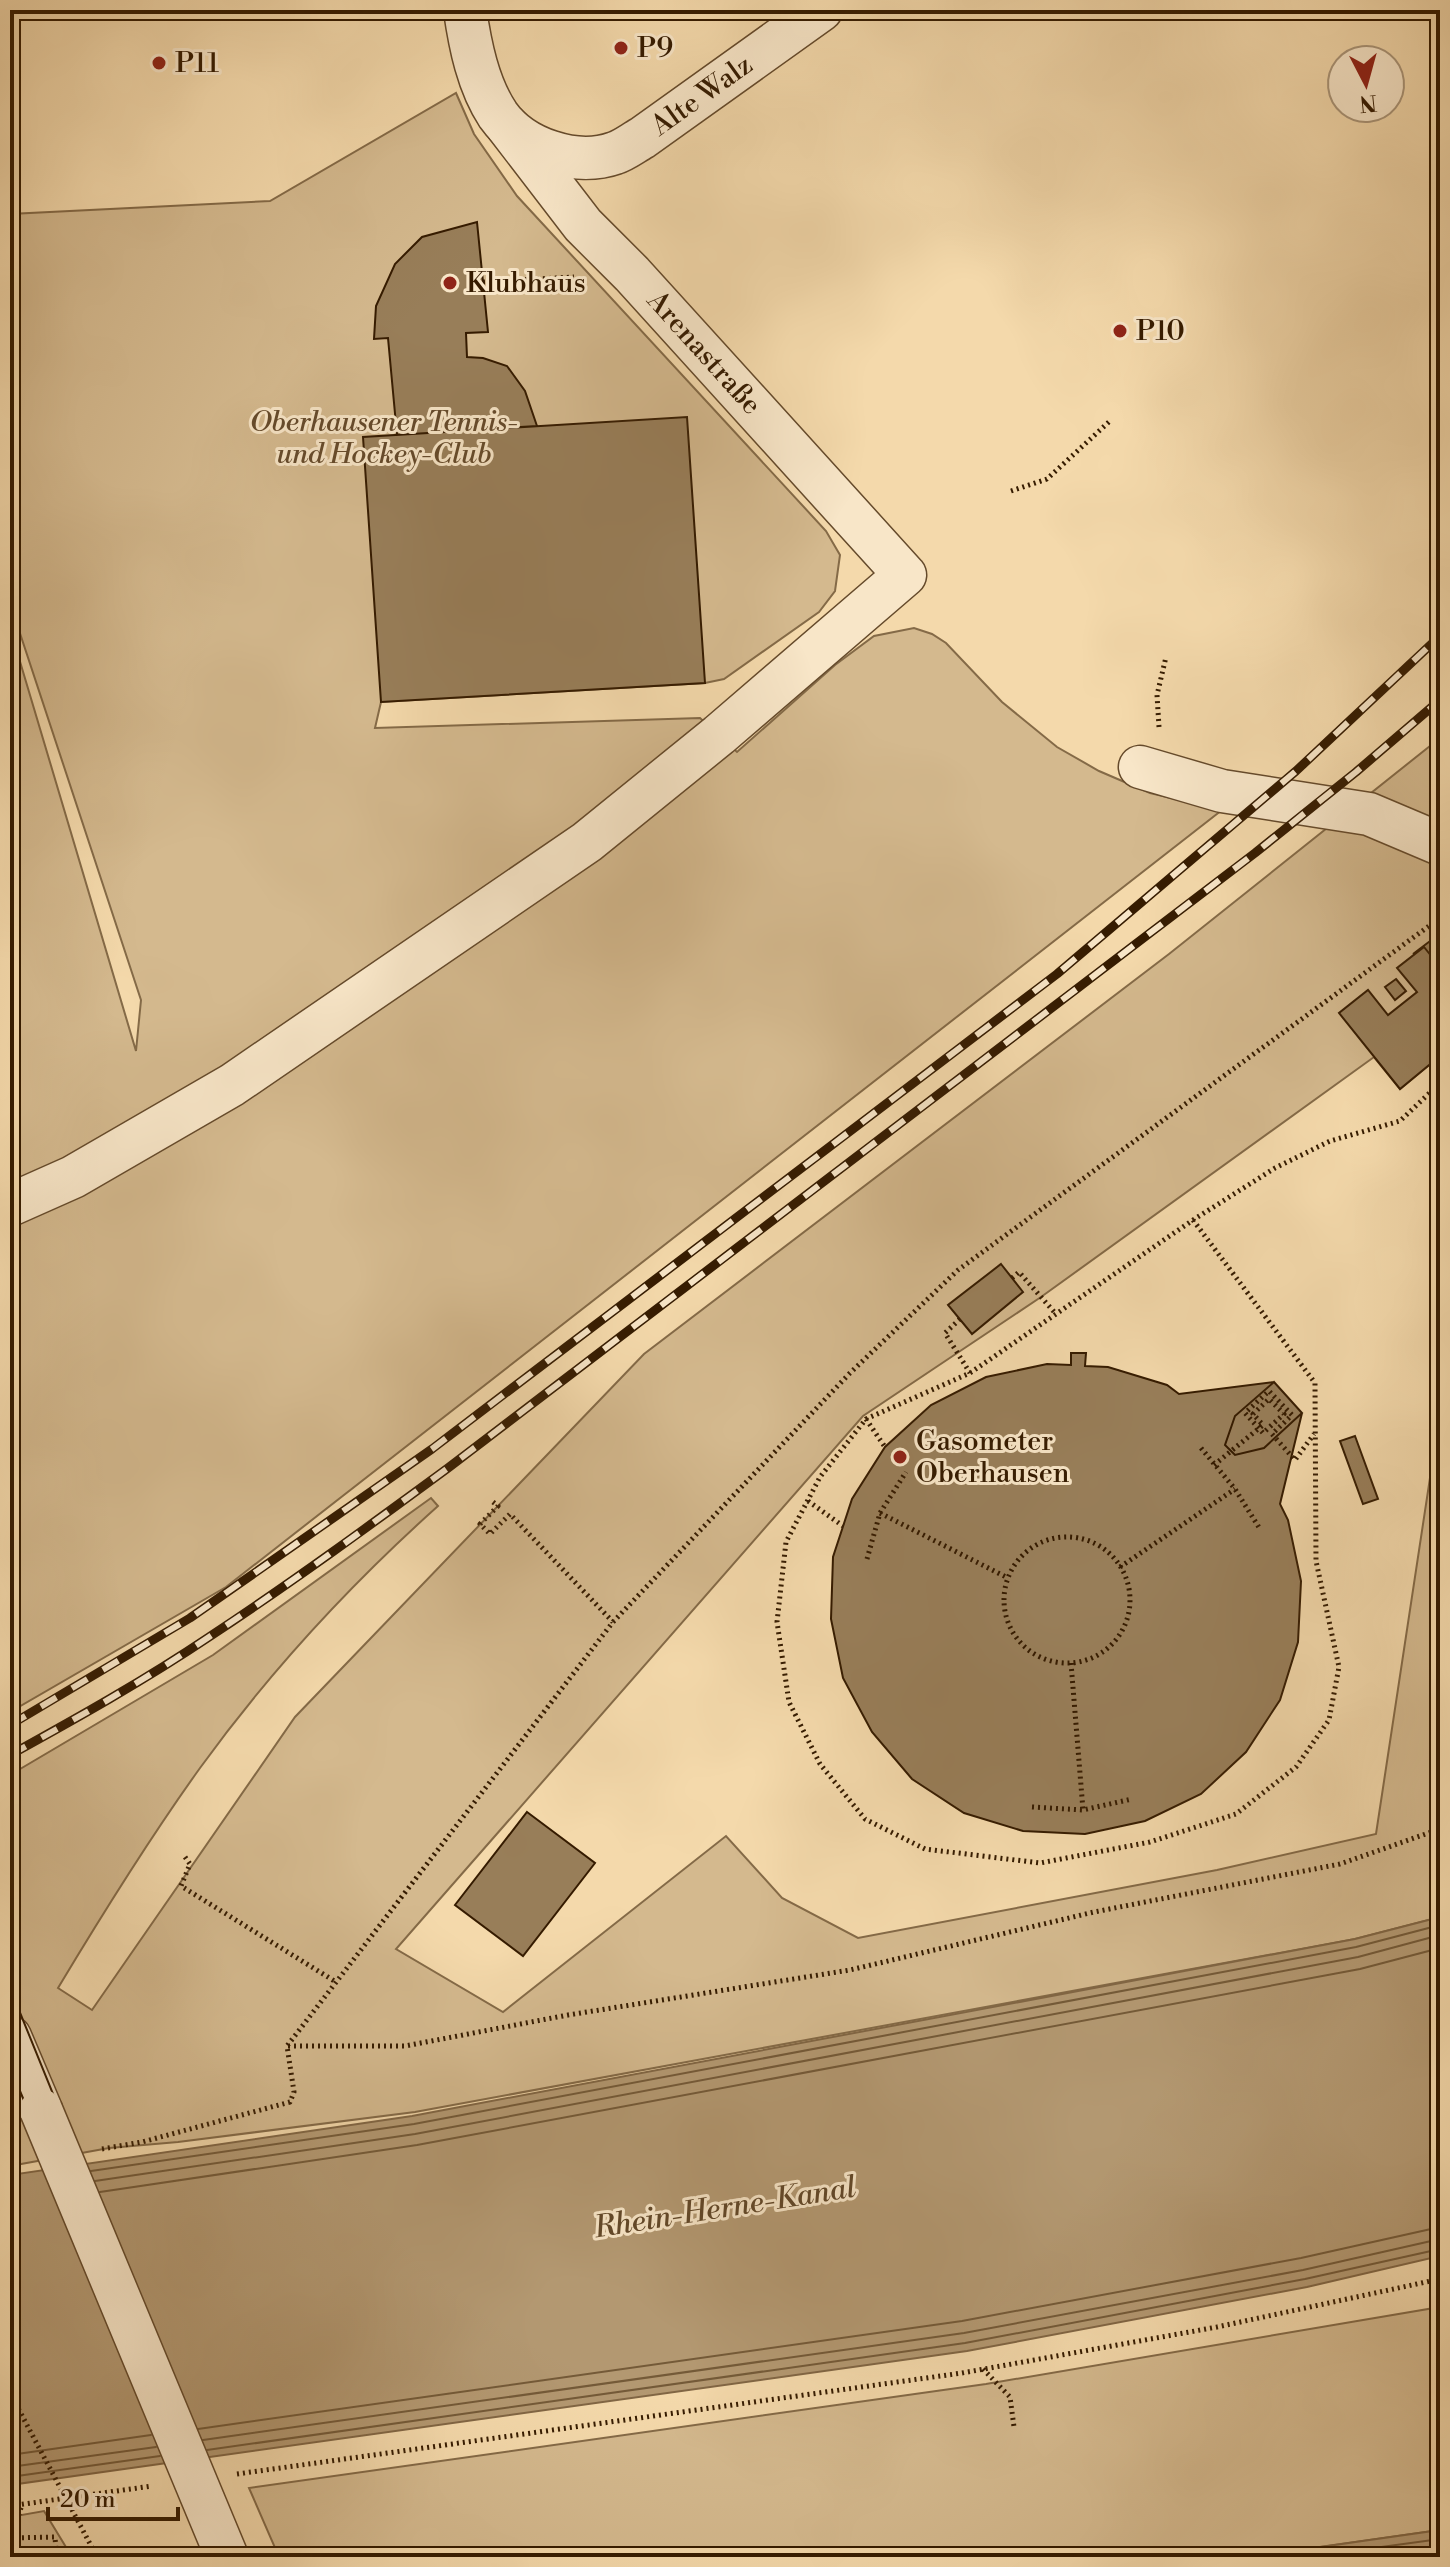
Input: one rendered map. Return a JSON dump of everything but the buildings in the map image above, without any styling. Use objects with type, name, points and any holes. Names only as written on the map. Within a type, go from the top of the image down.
[{"type":"street","name":"Arenastraße","points":[[10,1205],[73,1177],[232,1085],[587,842],[719,735],[905,575],[767,444],[632,274],[583,225],[497,114],[475,62],[465,10]]},
{"type":"street","name":"Alte Walz","points":[[573,157],[618,152],[821,10]]},
{"type":"street","name":"Arenastraße","points":[[507,126],[530,143],[573,157]]},
{"type":"street","points":[[1156,772],[1222,791],[1369,814],[1440,844]]},
{"type":"street","points":[[10,2037],[227,2557]]},
{"type":"path","points":[[483,282],[632,274]]},
{"type":"path","points":[[1011,491],[1047,479],[1111,420]]},
{"type":"path","points":[[1156,772],[1159,734],[1157,695],[1166,657]]},
{"type":"path","points":[[98,2150],[142,2142],[290,2102],[294,2092],[287,2046],[336,1982],[613,1622],[850,1373],[958,1270],[1440,918]]},
{"type":"path","points":[[1193,1220],[1315,1383],[1316,1561],[1339,1667],[1329,1720],[1296,1767],[1236,1814],[1150,1842],[1040,1863],[925,1849],[865,1819],[820,1764],[789,1702],[777,1622],[786,1542],[820,1477],[866,1419],[970,1373],[1193,1220],[1275,1168],[1330,1141],[1400,1121],[1440,1083]]},
{"type":"path","points":[[1012,1278],[1019,1272],[1056,1314]]},
{"type":"path","points":[[960,1319],[945,1333],[970,1373]]},
{"type":"path","points":[[1214,1465],[1251,1435],[1263,1425],[1253,1414],[1269,1399],[1284,1414],[1263,1433],[1254,1423],[1245,1413],[1269,1391],[1292,1415],[1272,1434],[1295,1460],[1315,1433]]},
{"type":"path","points":[[866,1419],[885,1447]]},
{"type":"path","points":[[1201,1448],[1235,1489],[1260,1529]]},
{"type":"path","points":[[867,1559],[880,1513],[906,1472]]},
{"type":"path","points":[[1120,1567],[1235,1489]]},
{"type":"path","points":[[808,1501],[843,1526]]},
{"type":"path","points":[[493,1502],[498,1506],[480,1524],[490,1534],[510,1514],[613,1622]]},
{"type":"path","points":[[880,1513],[1008,1578]]},
{"type":"path","points":[[1071,1537],[1090,1541],[1107,1552],[1120,1567],[1130,1598],[1123,1629],[1114,1643],[1101,1653],[1071,1663],[1044,1659],[1031,1652],[1012,1631],[1004,1605],[1008,1578],[1018,1561],[1033,1547],[1071,1537]]},
{"type":"path","points":[[1071,1663],[1083,1810]]},
{"type":"path","points":[[1032,1807],[1083,1810],[1132,1799]]},
{"type":"path","points":[[287,2046],[405,2046],[568,2015],[850,1970],[1094,1912],[1340,1864],[1440,1829]]},
{"type":"path","points":[[185,1857],[190,1864],[181,1886],[336,1982]]},
{"type":"path","points":[[224,2476],[983,2369],[1217,2327],[1440,2279]]},
{"type":"path","points":[[983,2369],[1010,2397],[1014,2427]]},
{"type":"path","points":[[10,2393],[97,2557]]},
{"type":"path","points":[[10,2506],[162,2485]]},
{"type":"path","points":[[11,2557],[56,2550],[55,2537],[10,2539],[22,2505]]},
{"type":"green space","name":"Oberhausener Tennis- und Hockey-Club","points":[[456,93],[474,134],[517,196],[826,531],[840,555],[835,591],[819,612],[724,679],[705,683],[381,702],[375,728],[700,718],[737,752],[835,665],[874,636],[914,628],[946,643],[1002,702],[1057,747],[1099,771],[1150,793],[1222,810],[226,1587],[10,1712],[10,628],[136,1051],[141,1000],[10,603],[10,214],[270,201]]},
{"type":"green space","points":[[1440,738],[1440,1056],[1400,1089],[1374,1057],[1041,1297],[863,1416],[396,1949],[503,2012],[726,1836],[782,1898],[858,1938],[1217,1870],[1376,1834],[1440,1412],[1440,1917],[1355,1939],[415,2112],[109,2148],[10,2166],[10,1775],[213,1655],[431,1498],[438,1506],[374,1566],[312,1631],[226,1733],[181,1795],[58,1988],[92,2010],[295,1717],[644,1354],[1169,954]]},
{"type":"green space","points":[[1440,2307],[1440,2530],[1249,2557],[279,2557],[249,2488],[986,2384]]},
{"type":"green space","points":[[44,2511],[72,2557],[10,2557],[10,2517]]},
{"type":"water","name":"Rhein-Herne-Kanal","points":[[1440,1917],[1440,2256],[1307,2287],[967,2351],[10,2485],[10,2175],[412,2116],[1355,1939]]},
{"type":"water","points":[[1440,2530],[1440,2557],[1250,2557]]},
{"type":"tram line","points":[[10,1988],[241,2557]]},
{"type":"tram line","points":[[10,2067],[214,2557]]},
{"type":"railway","points":[[10,1725],[190,1618],[432,1449],[1057,974],[1296,771],[1440,636]]},
{"type":"railway","points":[[10,1755],[111,1698],[240,1617],[448,1468],[1255,853],[1440,700]]},
{"type":"place","name":"P9","points":[[621,48]]},
{"type":"place","name":"P11","points":[[159,63]]},
{"type":"place","name":"Klubhaus","points":[[450,283]]},
{"type":"place","name":"P10","points":[[1120,331]]},
{"type":"place","name":"Gasometer Oberhausen","points":[[900,1457]]}]
